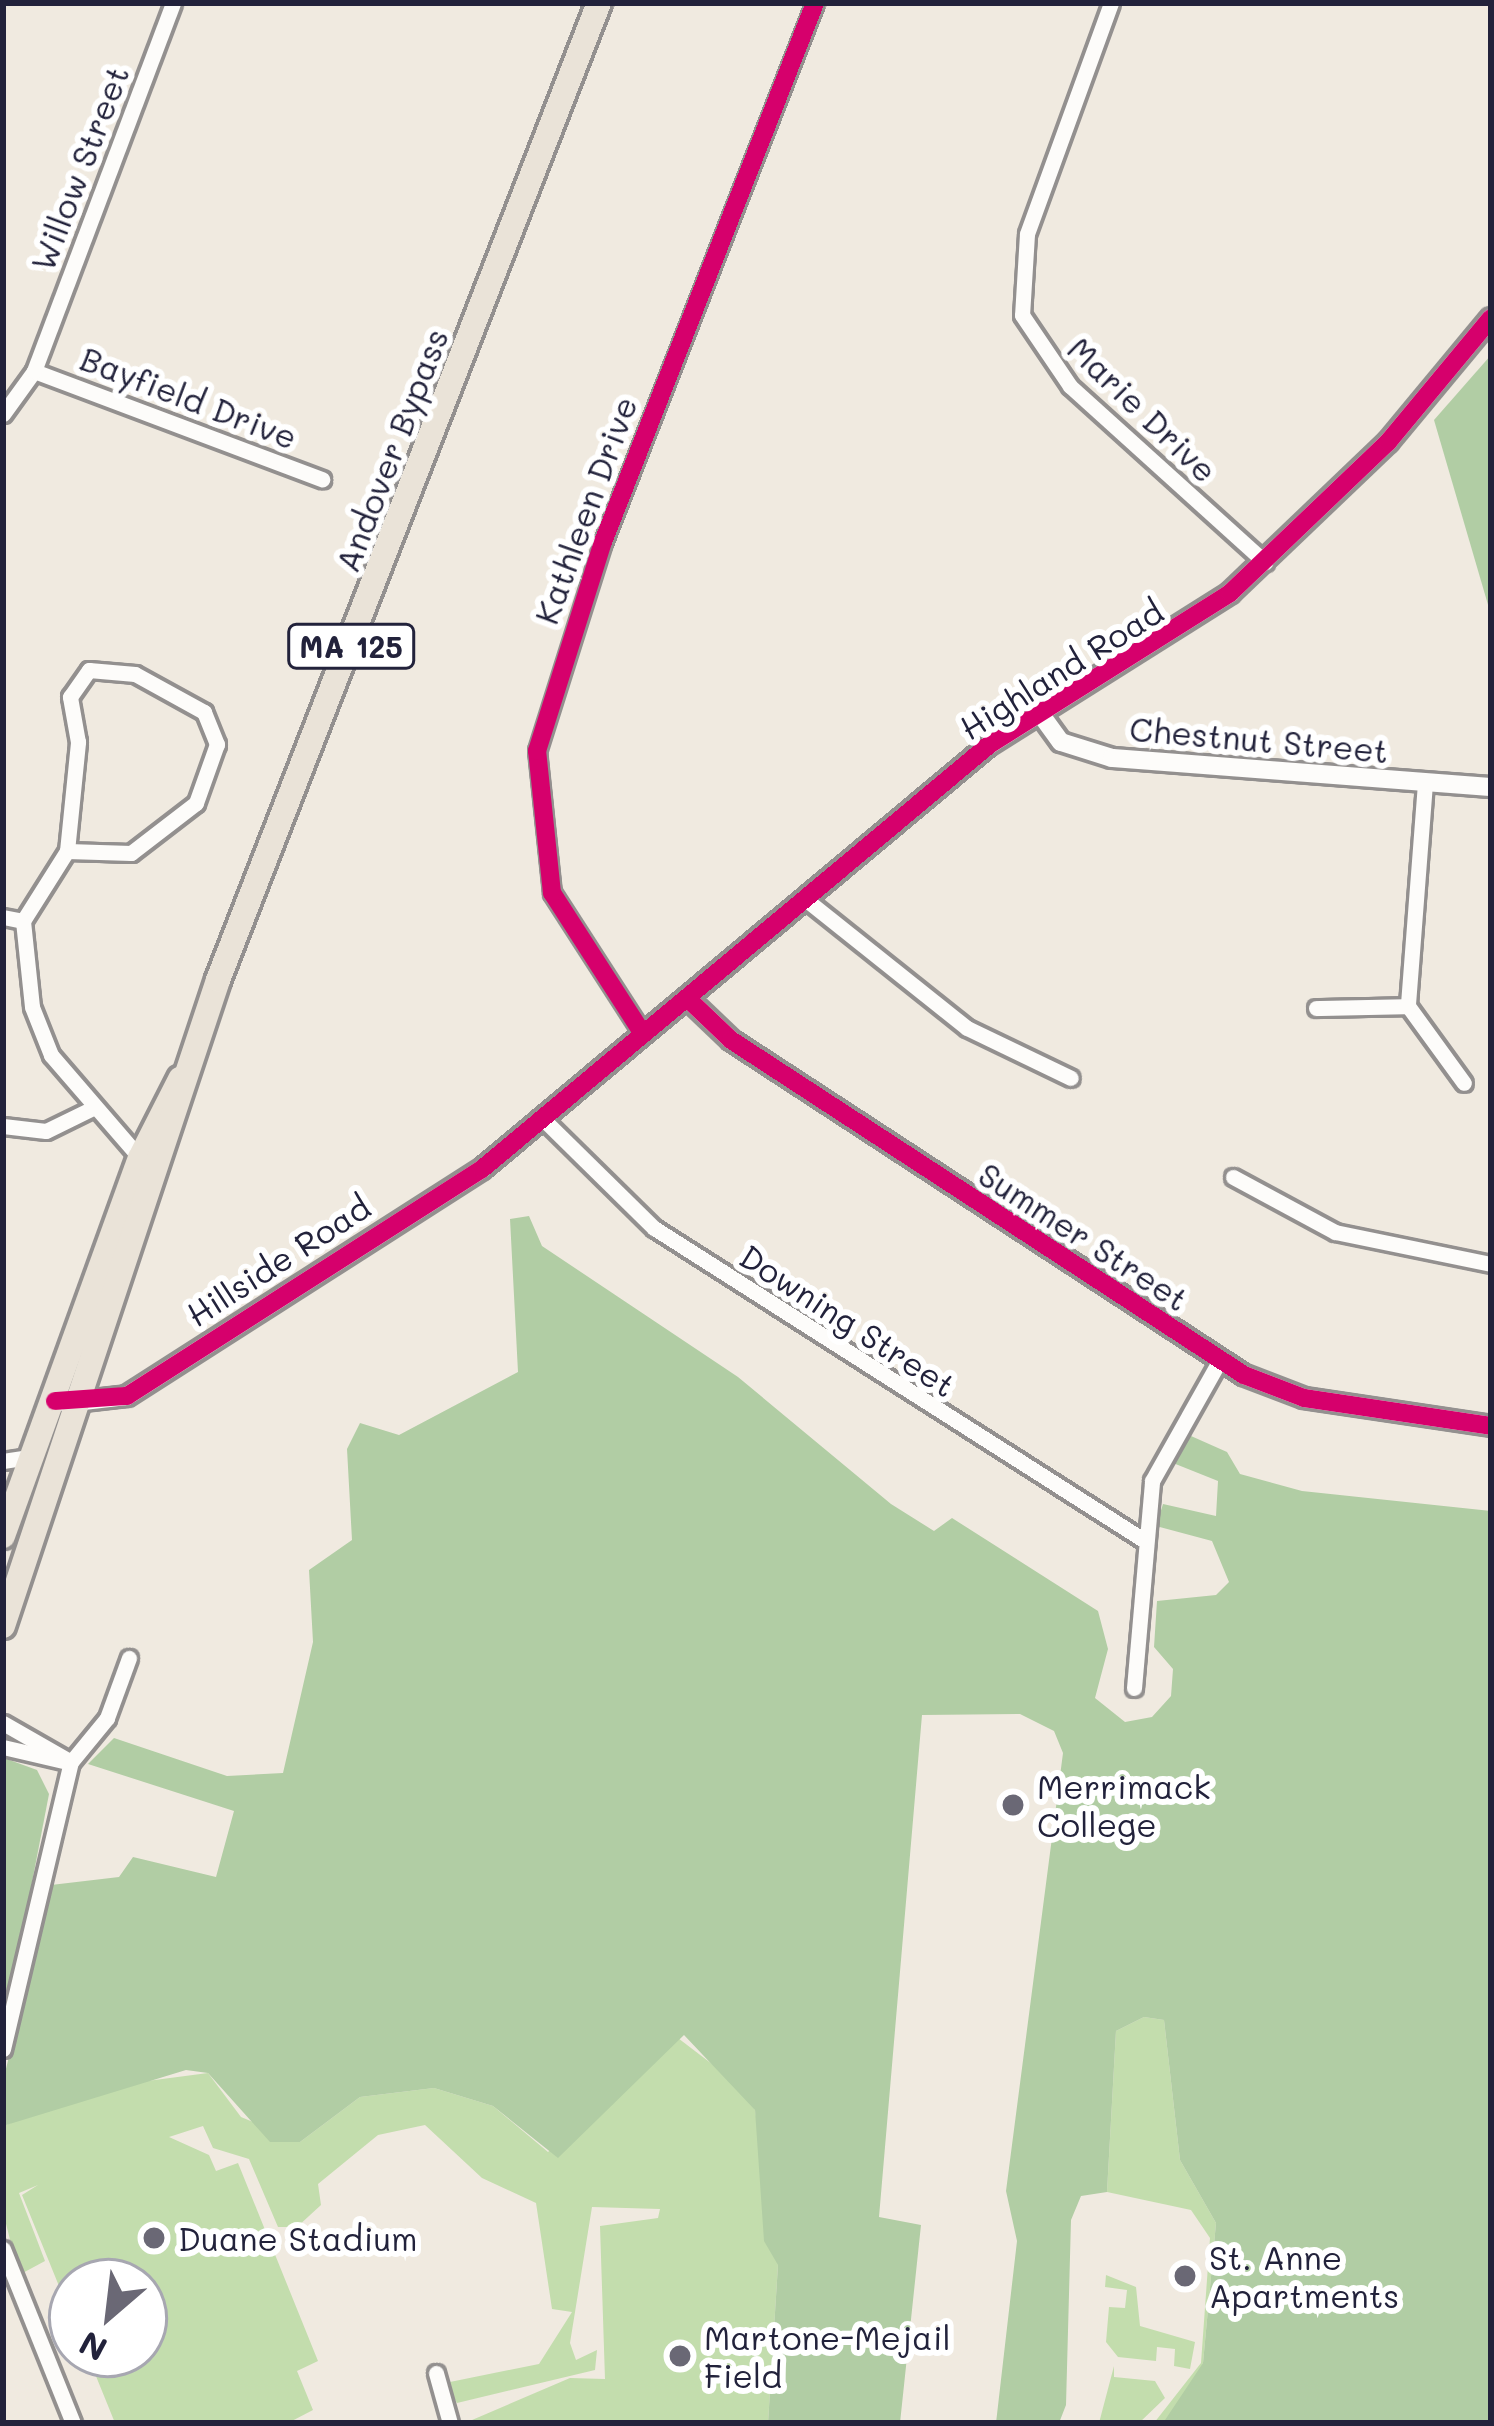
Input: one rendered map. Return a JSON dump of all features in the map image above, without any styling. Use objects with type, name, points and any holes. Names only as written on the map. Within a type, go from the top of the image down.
[{"type":"main road","name":"Andover Bypass","points":[[3,1626],[48,1457],[192,1055],[598,3]]},
{"type":"main road","name":"Andover Bypass","points":[[68,1404],[140,1158],[192,1055]]},
{"type":"main road","name":"Andover Bypass","points":[[3,1536],[48,1457]]},
{"type":"street","name":"Willow Street","points":[[3,413],[34,371],[173,3]]},
{"type":"street","name":"Kathleen Drive","points":[[643,1034],[552,893],[537,751],[603,542],[815,3]]},
{"type":"street","name":"Marie Drive","points":[[1111,3],[1030,222],[1022,314],[1055,371],[1264,562]]},
{"type":"street","name":"Highland Road","points":[[524,1136],[804,898],[1039,712],[1191,623],[1264,562],[1388,442],[1491,318]]},
{"type":"street","name":"Bayfield Drive","points":[[34,371],[322,479]]},
{"type":"street","points":[[67,851],[131,853],[196,803],[217,744],[204,712],[135,674],[89,670],[70,697],[78,742],[67,851],[23,921],[42,1038],[93,1108],[140,1158]]},
{"type":"street","name":"Chestnut Street","points":[[1039,712],[1061,742],[1112,758],[1491,787]]},
{"type":"street","points":[[1425,783],[1408,1006],[1464,1083]]},
{"type":"street","points":[[804,898],[967,1028],[1071,1078]]},
{"type":"street","points":[[3,917],[23,921]]},
{"type":"street","name":"Summer Street","points":[[687,998],[731,1040],[1220,1360],[1304,1398],[1491,1426]]},
{"type":"street","points":[[1316,1008],[1408,1006]]},
{"type":"street","points":[[3,1126],[46,1132],[93,1108]]},
{"type":"street","name":"Downing Street","points":[[543,1119],[655,1228],[1142,1539]]},
{"type":"street","name":"Hillside Road","points":[[68,1404],[127,1396],[524,1136]]},
{"type":"street","points":[[1233,1178],[1335,1232],[1491,1264]]},
{"type":"street","points":[[1134,1688],[1142,1539],[1161,1455],[1220,1360]]},
{"type":"street","points":[[3,1461],[48,1457]]},
{"type":"street","points":[[3,2049],[71,1762],[107,1718],[129,1658]]},
{"type":"street","points":[[3,1724],[71,1762]]},
{"type":"street","points":[[3,1747],[71,1762]]},
{"type":"street","points":[[3,2248],[73,2423]]},
{"type":"street","points":[[436,2373],[449,2423]]},
{"type":"green space","points":[[1491,355],[1491,615],[1434,420]]},
{"type":"green space","name":"Merrimack College","points":[[529,1216],[542,1246],[738,1377],[891,1504],[934,1531],[952,1518],[1098,1611],[1108,1649],[1095,1698],[1125,1722],[1152,1717],[1171,1696],[1173,1669],[1154,1647],[1157,1601],[1216,1595],[1229,1582],[1212,1541],[1156,1526],[1163,1504],[1216,1516],[1218,1481],[1168,1461],[1182,1432],[1227,1452],[1240,1474],[1302,1491],[1491,1511],[1491,2423],[1163,2423],[1203,2363],[1216,2223],[1180,2160],[1164,2020],[1144,2017],[1116,2031],[1107,2192],[1081,2196],[1071,2220],[1066,2405],[1059,2423],[996,2423],[1017,2241],[1006,2191],[1063,1753],[1054,1731],[1020,1714],[922,1715],[879,2217],[921,2225],[900,2423],[768,2423],[778,2265],[764,2241],[755,2110],[684,2035],[558,2158],[493,2106],[434,2088],[360,2097],[300,2142],[270,2142],[208,2073],[186,2070],[3,2126],[3,2081],[51,1885],[119,1877],[133,1857],[216,1877],[234,1811],[88,1764],[114,1738],[227,1776],[283,1773],[313,1642],[309,1570],[352,1540],[347,1449],[360,1423],[399,1435],[518,1372],[510,1219]]},
{"type":"green space","points":[[4,1758],[37,1770],[49,1794],[3,2033]]},
{"type":"green space","points":[[1144,2017],[1164,2020],[1180,2160],[1216,2223],[1203,2363],[1192,2394],[1163,2423],[1154,2423],[1201,2363],[1210,2238],[1191,2210],[1107,2192],[1116,2031]]},
{"type":"green space","points":[[674,2035],[746,2090],[755,2110],[778,2265],[768,2423],[465,2423],[570,2378],[605,2379],[600,2226],[658,2218],[660,2209],[592,2207],[570,2343],[576,2360],[597,2350],[595,2370],[457,2403],[445,2383],[539,2364],[572,2312],[552,2309],[536,2203],[482,2178],[425,2125],[378,2135],[318,2184],[321,2205],[297,2227],[278,2227],[249,2159],[213,2148],[203,2126],[169,2137],[209,2155],[216,2171],[238,2163],[318,2361],[297,2371],[313,2410],[288,2423],[115,2423],[97,2378],[168,2378],[168,2258],[48,2259],[22,2195],[38,2185],[19,2193],[45,2261],[19,2275],[3,2212],[3,2126],[109,2086],[208,2073],[241,2117],[300,2142],[360,2097],[434,2088],[493,2106],[548,2152]]},
{"type":"green space","points":[[1106,2275],[1136,2287],[1140,2326],[1195,2342],[1190,2369],[1174,2366],[1175,2349],[1157,2347],[1156,2361],[1118,2357],[1106,2342],[1109,2307],[1125,2308],[1127,2290],[1105,2287]]},
{"type":"green space","points":[[1114,2366],[1114,2377],[1155,2381],[1165,2398],[1139,2423],[1099,2423]]},
{"type":"cycle path","points":[[643,1034],[552,893],[537,751],[603,542],[815,3]]},
{"type":"cycle path","points":[[55,1401],[127,1396],[482,1169],[989,745],[1230,593],[1388,442],[1491,318]]},
{"type":"cycle path","points":[[687,998],[731,1040],[1244,1375],[1304,1398],[1491,1426]]},
{"type":"place","name":"Merrimack College","points":[[1013,1805]]},
{"type":"place","name":"Duane Stadium","points":[[154,2238]]},
{"type":"place","name":"St. Anne Apartments","points":[[1185,2276]]},
{"type":"place","name":"Martone-Mejail Field","points":[[680,2356]]}]
